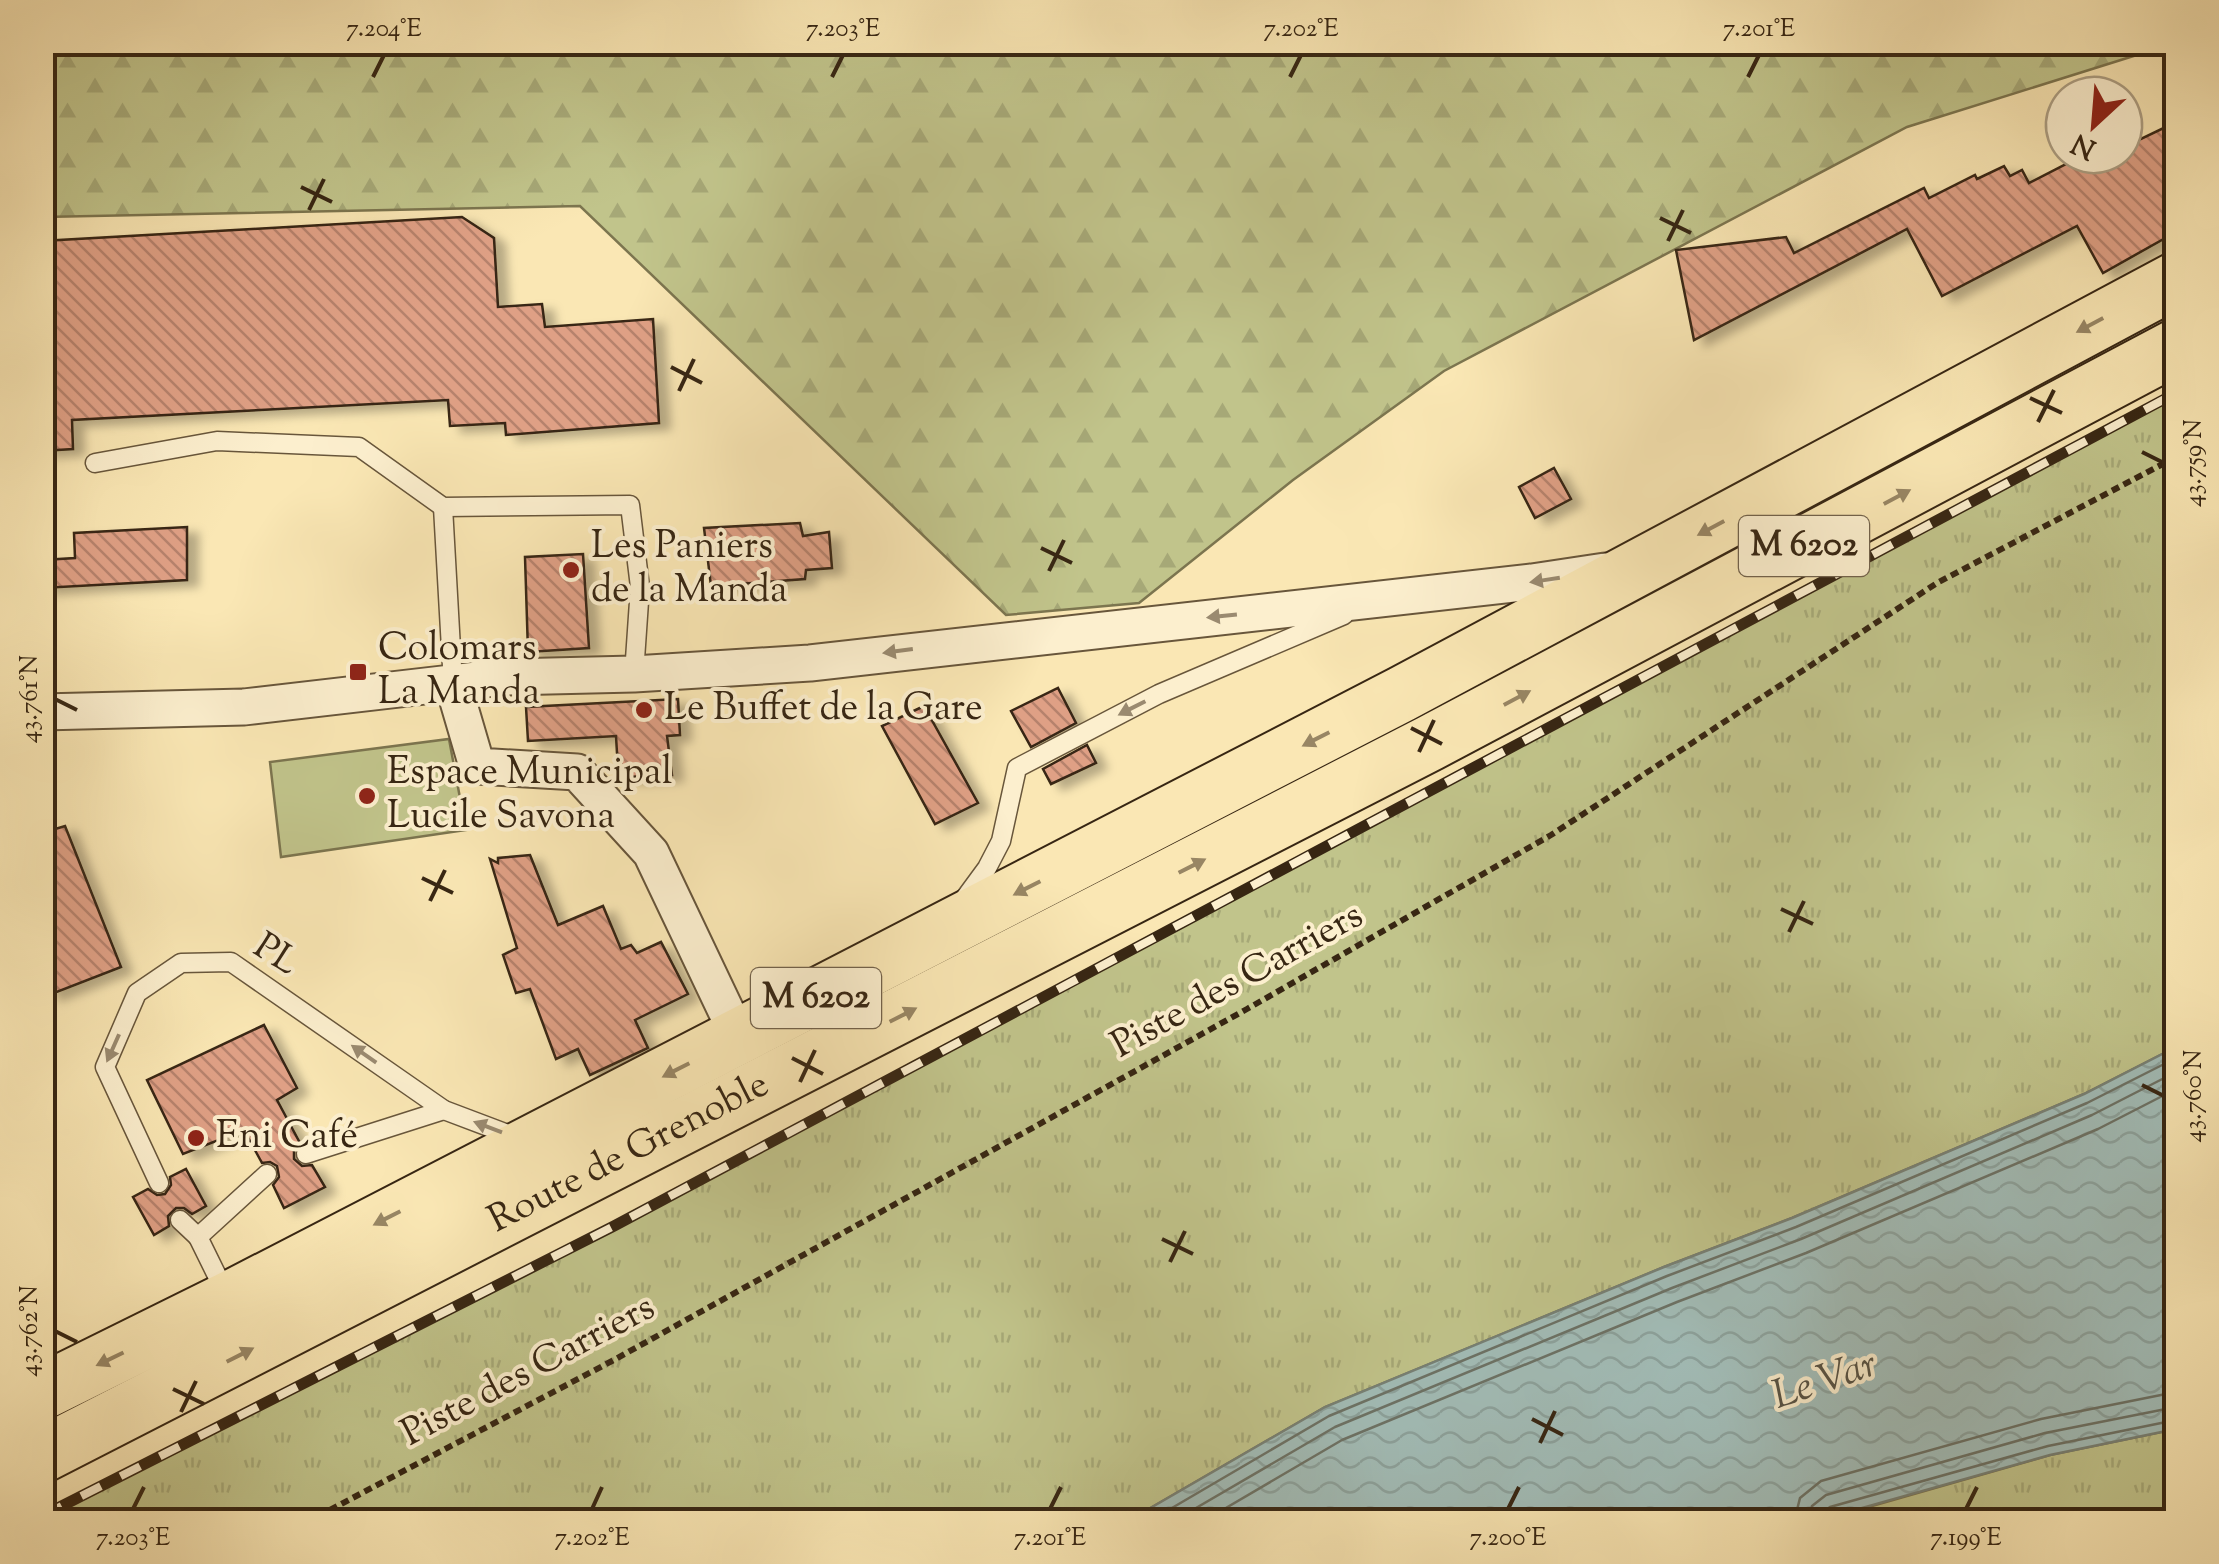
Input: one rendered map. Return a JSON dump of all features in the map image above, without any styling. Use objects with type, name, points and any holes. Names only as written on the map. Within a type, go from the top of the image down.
[{"type":"main road","name":"M 6202","points":[[1641,566],[2176,280]]},
{"type":"main road","name":"Route de Grenoble","points":[[42,1455],[1430,744],[2176,347]]},
{"type":"main road","name":"Route de Grenoble","points":[[42,1392],[738,1038],[1641,566]]},
{"type":"street","points":[[42,712],[244,707],[503,678],[810,663],[1532,582],[1641,566]]},
{"type":"street","points":[[453,684],[477,766],[578,772],[651,853],[738,1038]]},
{"type":"lane","points":[[96,463],[218,441],[359,447],[442,507],[630,505],[640,587],[634,674]]},
{"type":"lane","points":[[442,507],[453,684]]},
{"type":"lane","points":[[937,934],[996,856],[1017,768],[1160,694],[1381,598]]},
{"type":"lane","name":"PL","points":[[159,1183],[105,1067],[137,993],[181,964],[231,962],[444,1110],[532,1144]]},
{"type":"lane","points":[[306,1154],[444,1110]]},
{"type":"lane","points":[[198,1237],[267,1174]]},
{"type":"lane","points":[[180,1220],[198,1237],[228,1300]]},
{"type":"path","name":"Piste des Carriers","points":[[306,1522],[612,1361],[1264,1000],[1552,835],[1938,583],[2176,457]]},
{"type":"green space","points":[[43,42],[2175,43],[2073,75],[2044,75],[2044,84],[1907,127],[1444,371],[1293,480],[1139,603],[1006,615],[580,206],[43,217]]},
{"type":"green space","points":[[2176,393],[2176,1047],[2084,1094],[1792,1218],[1325,1407],[1128,1521],[43,1522],[43,1516],[614,1226]]},
{"type":"green space","name":"Espace Municipal Lucile Savona","points":[[449,739],[466,830],[281,857],[270,762]]},
{"type":"green space","points":[[2176,1429],[2176,1521],[1816,1522],[2050,1455]]},
{"type":"water","name":"Le Var","points":[[2176,1047],[2176,1429],[2050,1455],[1816,1521],[1128,1521],[1325,1407],[1792,1218],[2084,1094]]},
{"type":"building","points":[[2176,122],[2176,232],[2103,273],[2077,226],[1942,296],[1907,229],[1694,340],[1676,250],[1786,237],[1794,253],[1924,188],[1929,198],[1975,175],[1977,179],[2004,166],[2010,176],[2022,170],[2029,183],[2045,175],[2144,175],[2144,137]]},
{"type":"building","points":[[462,217],[494,238],[498,307],[542,304],[545,327],[653,319],[659,423],[506,435],[505,423],[450,426],[448,400],[72,420],[73,449],[42,451],[42,241]]},
{"type":"building","points":[[1554,468],[1571,499],[1535,518],[1519,487]]},
{"type":"building","points":[[800,523],[803,536],[829,532],[832,568],[806,570],[805,579],[711,586],[704,528]]},
{"type":"building","points":[[187,527],[187,580],[42,588],[43,560],[75,558],[74,533]]},
{"type":"building","points":[[583,554],[589,648],[528,652],[525,557]]},
{"type":"building","points":[[1058,688],[1076,723],[1031,747],[1011,711]]},
{"type":"building","points":[[678,699],[680,735],[667,736],[672,775],[626,777],[617,753],[616,736],[528,741],[526,707]]},
{"type":"building","points":[[924,706],[978,803],[935,824],[882,726]]},
{"type":"building","points":[[1087,745],[1096,763],[1051,784],[1043,769]]},
{"type":"building","points":[[65,826],[121,967],[49,995],[42,979],[42,833]]},
{"type":"building","points":[[530,855],[558,925],[603,906],[621,949],[631,945],[637,953],[661,942],[688,994],[635,1020],[648,1048],[590,1075],[578,1049],[556,1059],[530,989],[516,993],[503,955],[517,948],[490,859],[498,863],[498,858]]},
{"type":"building","points":[[264,1025],[297,1088],[277,1100],[300,1143],[294,1150],[294,1159],[302,1166],[312,1165],[325,1187],[284,1208],[273,1185],[279,1177],[277,1166],[262,1163],[244,1130],[183,1154],[147,1080]]},
{"type":"building","points":[[186,1169],[206,1206],[192,1214],[176,1208],[168,1216],[169,1226],[154,1235],[133,1197],[148,1189],[157,1195],[165,1194],[171,1185],[170,1177]]},
{"type":"railway","points":[[42,1516],[614,1226],[2176,393]]},
{"type":"place","name":"Les Paniers de la Manda","points":[[571,570]]},
{"type":"place","name":"Colomars La Manda","points":[[358,672]]},
{"type":"place","name":"Le Buffet de la Gare","points":[[644,710]]},
{"type":"place","name":"Espace Municipal Lucile Savona","points":[[367,796]]},
{"type":"place","name":"Eni Café","points":[[196,1138]]}]
